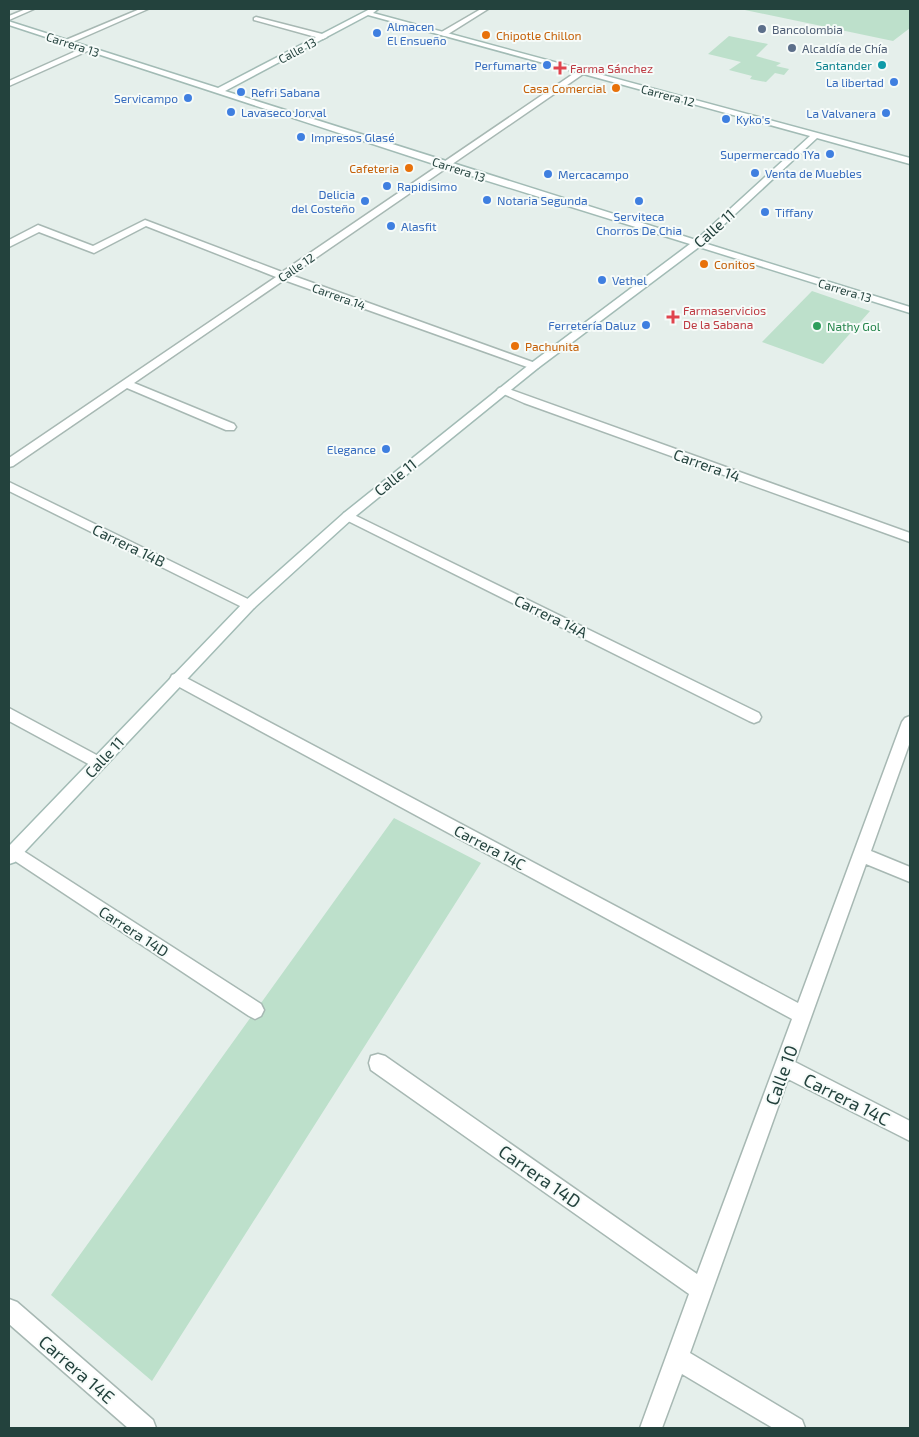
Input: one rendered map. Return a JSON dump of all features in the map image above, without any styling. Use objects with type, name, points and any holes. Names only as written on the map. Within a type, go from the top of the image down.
[{"type":"street","points":[[9,18],[31,9]]},
{"type":"street","points":[[65,42],[145,9]]},
{"type":"street","name":"Calle 13","points":[[219,91],[376,9]]},
{"type":"street","points":[[442,34],[485,9]]},
{"type":"street","name":"Carrera 12","points":[[367,13],[910,161]]},
{"type":"street","points":[[256,18],[322,37]]},
{"type":"street","name":"Carrera 13","points":[[9,23],[446,165],[910,310]]},
{"type":"street","points":[[9,84],[88,49]]},
{"type":"street","name":"Calle 12","points":[[9,463],[582,72]]},
{"type":"street","name":"Calle 11","points":[[11,854],[249,605],[348,516],[534,366],[698,244],[816,135]]},
{"type":"street","name":"Carrera 14","points":[[9,244],[38,228],[94,250],[145,223],[283,276],[534,366]]},
{"type":"street","points":[[125,383],[230,427]]},
{"type":"street","name":"Carrera 14","points":[[504,390],[528,401],[910,538]]},
{"type":"street","name":"Carrera 14B","points":[[9,486],[249,605]]},
{"type":"street","name":"Carrera 14A","points":[[348,516],[754,717]]},
{"type":"street","name":"Carrera 14C","points":[[177,679],[802,1015]]},
{"type":"street","points":[[9,714],[98,763]]},
{"type":"street","name":"Calle 10","points":[[651,1428],[910,722]]},
{"type":"street","name":"Carrera 14D","points":[[11,854],[255,1010]]},
{"type":"street","points":[[862,855],[910,875]]},
{"type":"street","name":"Carrera 14D","points":[[378,1063],[702,1290]]},
{"type":"street","name":"Carrera 14C","points":[[784,1067],[910,1131]]},
{"type":"street","name":"Carrera 14E","points":[[9,1310],[145,1428]]},
{"type":"street","points":[[677,1358],[794,1428]]},
{"type":"green space","points":[[740,9],[910,9],[910,28],[893,41]]},
{"type":"green space","points":[[729,36],[768,44],[756,56],[781,63],[776,66],[789,69],[784,75],[775,73],[766,82],[750,79],[752,76],[729,70],[741,62],[708,54]]},
{"type":"green space","name":"Nathy Gol","points":[[812,291],[870,311],[823,364],[762,342]]},
{"type":"green space","points":[[394,818],[481,863],[152,1381],[51,1295]]},
{"type":"place","name":"Bancolombia","points":[[762,29]]},
{"type":"place","name":"Almacen El Ensueño","points":[[377,33]]},
{"type":"place","name":"Chipotle Chillon","points":[[486,35]]},
{"type":"place","name":"Alcaldía de Chía","points":[[792,48]]},
{"type":"place","name":"Perfumarte","points":[[547,65]]},
{"type":"place","name":"Santander","points":[[882,65]]},
{"type":"place","name":"Farma Sánchez","points":[[560,68]]},
{"type":"place","name":"La libertad","points":[[894,82]]},
{"type":"place","name":"Casa Comercial","points":[[616,88]]},
{"type":"place","name":"Refri Sabana","points":[[241,92]]},
{"type":"place","name":"Servicampo","points":[[188,98]]},
{"type":"place","name":"Lavaseco Jorval","points":[[231,112]]},
{"type":"place","name":"La Valvanera","points":[[886,113]]},
{"type":"place","name":"Kyko's","points":[[726,119]]},
{"type":"place","name":"Impresos Glasé","points":[[301,137]]},
{"type":"place","name":"Supermercado 1Ya","points":[[830,154]]},
{"type":"place","name":"Cafeteria","points":[[409,168]]},
{"type":"place","name":"Venta de Muebles","points":[[755,173]]},
{"type":"place","name":"Mercacampo","points":[[548,174]]},
{"type":"place","name":"Rapidisimo","points":[[387,186]]},
{"type":"place","name":"Notaria Segunda","points":[[487,200]]},
{"type":"place","name":"Delicia del Costeño","points":[[365,201]]},
{"type":"place","name":"Serviteca Chorros De Chia","points":[[639,201]]},
{"type":"place","name":"Tiffany","points":[[765,212]]},
{"type":"place","name":"Alasfit","points":[[391,226]]},
{"type":"place","name":"Conitos","points":[[704,264]]},
{"type":"place","name":"Vethel","points":[[602,280]]},
{"type":"place","name":"Farmaservicios De la Sabana","points":[[673,317]]},
{"type":"place","name":"Ferretería Daluz","points":[[646,325]]},
{"type":"place","name":"Nathy Gol","points":[[817,326]]},
{"type":"place","name":"Pachunita","points":[[515,346]]},
{"type":"place","name":"Elegance","points":[[386,449]]}]
